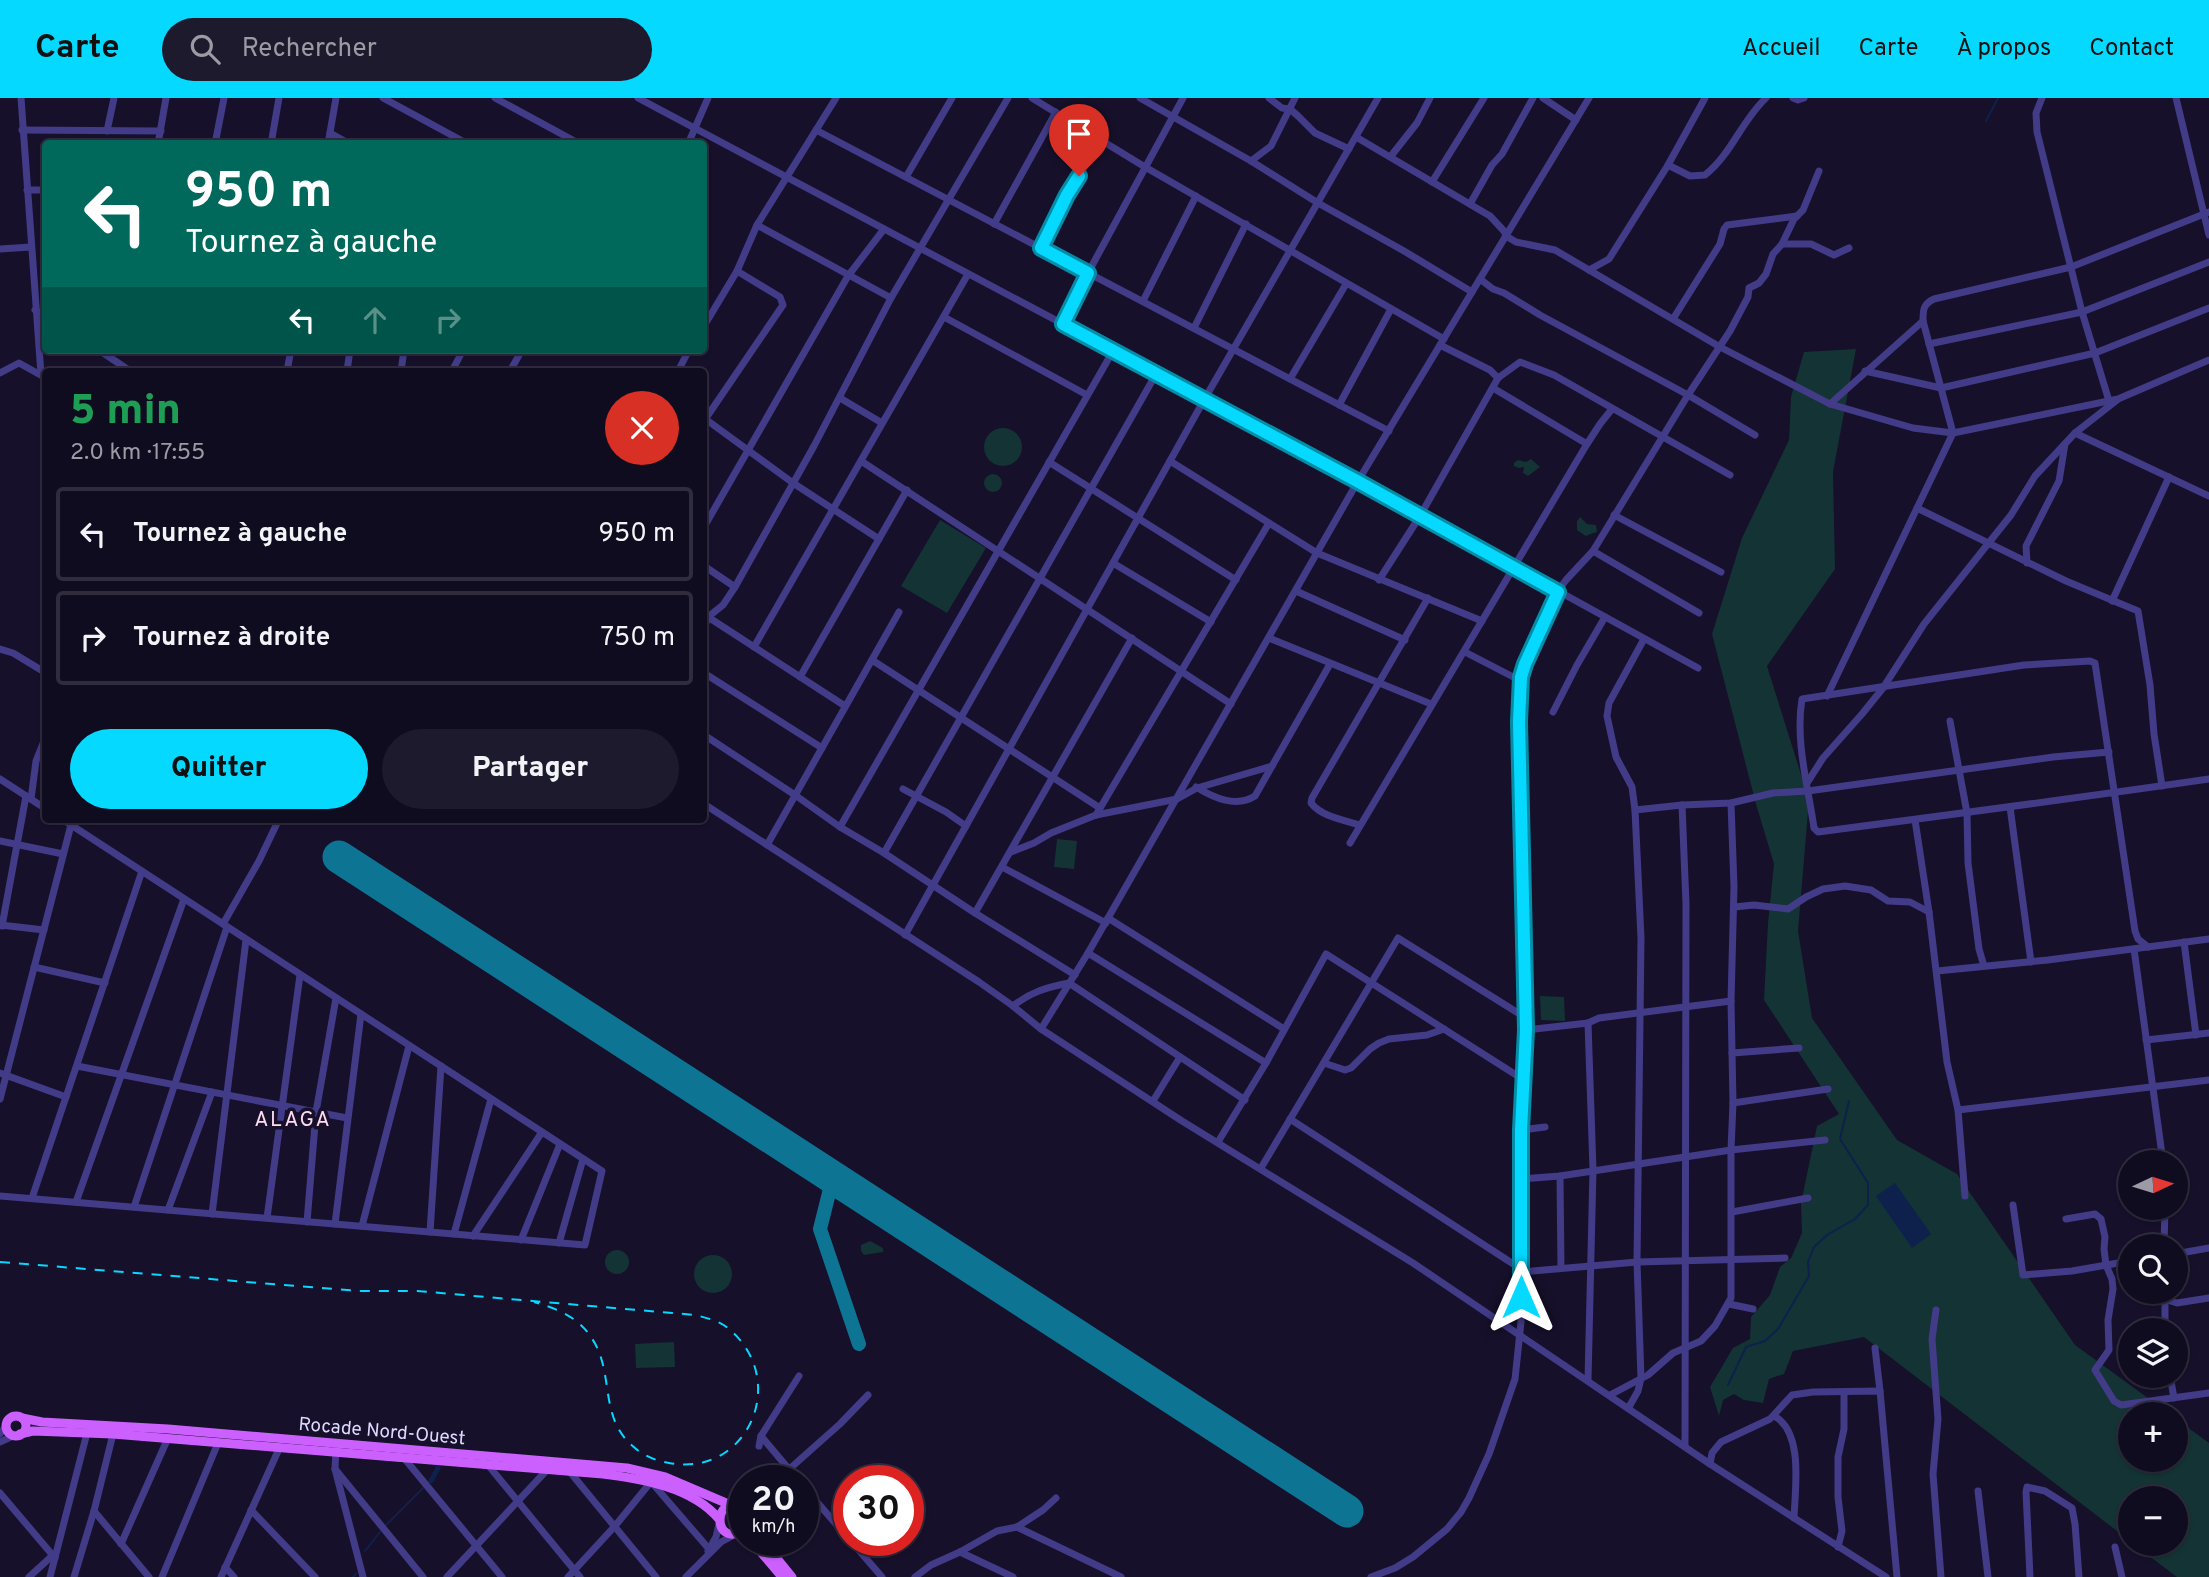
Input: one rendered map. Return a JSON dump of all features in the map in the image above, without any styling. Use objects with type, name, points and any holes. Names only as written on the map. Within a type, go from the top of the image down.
[{"type":"main road","name":"Rocade Nord-Ouest","points":[[7,1428],[18,1416],[42,1422],[168,1429],[404,1458],[603,1474],[652,1483],[697,1500],[719,1521],[724,1531],[728,1532]]},
{"type":"main road","points":[[7,1428],[25,1428],[22,1418]]},
{"type":"main road","name":"Rocade Nord-Ouest","points":[[7,1428],[168,1438],[279,1449],[336,1448],[627,1468],[666,1477],[728,1502]]},
{"type":"main road","points":[[719,1521],[724,1509],[728,1508]]},
{"type":"main road","points":[[764,1556],[782,1577]]},
{"type":"main road","points":[[775,1556],[792,1577]]},
{"type":"street","points":[[21,98],[35,310],[42,368]]},
{"type":"street","points":[[107,131],[114,98]]},
{"type":"street","points":[[159,140],[166,98]]},
{"type":"street","points":[[216,140],[224,98]]},
{"type":"street","points":[[272,140],[279,98]]},
{"type":"street","points":[[329,140],[336,98]]},
{"type":"street","points":[[383,98],[461,140]]},
{"type":"street","points":[[495,98],[573,140]]},
{"type":"street","points":[[690,140],[708,98]]},
{"type":"street","points":[[707,321],[737,271],[757,225],[836,98]]},
{"type":"street","points":[[906,177],[952,98]]},
{"type":"street","points":[[707,620],[723,605],[735,587],[840,398],[891,298],[1008,98]]},
{"type":"street","points":[[1032,98],[1145,167],[1391,309],[1490,370],[1498,378]]},
{"type":"street","points":[[1140,98],[1472,292]]},
{"type":"street","points":[[1063,324],[1183,98]]},
{"type":"street","points":[[1269,98],[1282,108],[1290,109],[1315,133],[1349,149]]},
{"type":"street","points":[[1251,161],[1271,146],[1295,98]]},
{"type":"street","points":[[905,935],[1204,400],[1378,98]]},
{"type":"street","points":[[1391,156],[1417,123],[1430,98]]},
{"type":"street","points":[[1432,182],[1484,98]]},
{"type":"street","points":[[1469,204],[1492,165],[1502,155],[1533,98]]},
{"type":"street","points":[[1543,98],[1576,120]]},
{"type":"street","points":[[1041,1029],[1153,841],[1357,481],[1589,98]]},
{"type":"street","points":[[1589,270],[1609,259],[1668,165],[1705,98]]},
{"type":"street","points":[[1668,165],[1690,176],[1705,175],[1712,170],[1756,107],[1766,98]]},
{"type":"street","points":[[1793,98],[1804,98]]},
{"type":"street","points":[[2042,98],[2036,113],[2038,132],[2082,312],[2109,401]]},
{"type":"street","points":[[2176,98],[2207,213],[2209,235]]},
{"type":"street","points":[[643,99],[1357,481],[1698,668]]},
{"type":"street","points":[[994,223],[1056,112]]},
{"type":"street","points":[[816,130],[1389,430]]},
{"type":"street","points":[[22,131],[161,131]]},
{"type":"street","points":[[330,132],[343,140]]},
{"type":"street","points":[[1356,137],[1490,216],[1506,236],[1522,244],[1555,250],[1720,347],[1830,404],[1913,428],[1953,433],[2118,399],[2209,360]]},
{"type":"street","points":[[1041,248],[1067,195],[1102,139]]},
{"type":"street","points":[[1371,1577],[1395,1568],[1432,1543],[1447,1529],[1465,1505],[1489,1454],[1515,1379],[1520,1334],[1521,1130],[1526,1030],[1519,722],[1521,681],[1525,664],[1558,592],[1593,551],[1720,347],[1748,297],[1749,288],[1761,281],[1773,254],[1803,210],[1819,170]]},
{"type":"street","points":[[1438,172],[1440,186]]},
{"type":"street","points":[[27,190],[42,190]]},
{"type":"street","points":[[1143,302],[1196,196]]},
{"type":"street","points":[[1828,696],[1953,433],[1923,321],[1925,304],[1934,299],[2071,267],[2207,213]]},
{"type":"street","points":[[1673,319],[1720,244],[1727,225],[1797,216]]},
{"type":"street","points":[[1194,328],[1246,224]]},
{"type":"street","points":[[757,225],[891,298]]},
{"type":"street","points":[[707,522],[848,276],[884,229]]},
{"type":"street","points":[[1782,244],[1811,244],[1834,255],[1849,248]]},
{"type":"street","points":[[0,249],[31,247]]},
{"type":"street","points":[[1929,344],[2082,312],[2209,262]]},
{"type":"street","points":[[707,416],[783,305],[780,297],[737,271]]},
{"type":"street","points":[[754,647],[968,274]]},
{"type":"street","points":[[1480,279],[1493,289],[1688,395],[1755,435]]},
{"type":"street","points":[[1290,379],[1346,284]]},
{"type":"street","points":[[1865,371],[1941,388],[2095,353],[2209,308]]},
{"type":"street","points":[[1339,405],[1391,309]]},
{"type":"street","points":[[35,310],[42,314]]},
{"type":"street","points":[[944,317],[1087,395]]},
{"type":"street","points":[[1830,404],[1923,321]]},
{"type":"street","points":[[840,827],[1112,351]]},
{"type":"street","points":[[105,354],[126,368]]},
{"type":"street","points":[[1379,580],[1420,516],[1498,378],[1520,362],[1554,375],[1730,475]]},
{"type":"street","points":[[0,373],[19,363],[42,375]]},
{"type":"street","points":[[884,853],[1156,374]]},
{"type":"street","points":[[1493,388],[1587,444]]},
{"type":"street","points":[[840,398],[882,423]]},
{"type":"street","points":[[1808,787],[1823,758],[1883,688],[1924,624],[2011,515],[2035,476],[2075,433],[2118,399]]},
{"type":"street","points":[[1350,843],[1587,444],[1612,410]]},
{"type":"street","points":[[707,422],[747,452],[879,539]]},
{"type":"street","points":[[2075,433],[2209,496]]},
{"type":"street","points":[[2027,563],[2026,546],[2059,481],[2065,443]]},
{"type":"street","points":[[861,461],[1231,704]]},
{"type":"street","points":[[1170,461],[1317,554],[1482,621]]},
{"type":"street","points":[[1049,462],[1236,580]]},
{"type":"street","points":[[2112,601],[2169,477]]},
{"type":"street","points":[[800,677],[907,491]]},
{"type":"street","points":[[1917,508],[2027,563],[2133,608],[2140,615],[2162,786]]},
{"type":"street","points":[[1614,515],[1721,572]]},
{"type":"street","points":[[1098,812],[1269,523]]},
{"type":"street","points":[[1593,551],[1699,613]]},
{"type":"street","points":[[1113,563],[1211,622]]},
{"type":"street","points":[[707,568],[735,587]]},
{"type":"street","points":[[1296,591],[1405,640]]},
{"type":"street","points":[[1360,825],[1314,808],[1312,798],[1428,598]]},
{"type":"street","points":[[767,845],[899,612]]},
{"type":"street","points":[[708,617],[845,706]]},
{"type":"street","points":[[1553,712],[1605,617]]},
{"type":"street","points":[[975,913],[1132,638]]},
{"type":"street","points":[[1269,638],[1431,704]]},
{"type":"street","points":[[1629,1408],[1639,1391],[1642,1378],[1637,1262],[1641,938],[1636,810],[1632,787],[1612,744],[1607,709],[1644,639]]},
{"type":"street","points":[[0,649],[13,653],[42,671]]},
{"type":"street","points":[[1465,652],[1521,681]]},
{"type":"street","points":[[872,660],[1053,777],[1098,812]]},
{"type":"street","points":[[2148,947],[2136,936],[2114,792],[2097,668],[2095,663],[2091,661],[2024,665],[1801,699],[1799,713],[1815,831],[1914,820],[2114,792],[2162,786],[2209,779]]},
{"type":"street","points":[[1187,782],[1223,800],[1237,802],[1255,796],[1330,664]]},
{"type":"street","points":[[707,675],[822,748]]},
{"type":"street","points":[[1950,721],[1967,813],[1968,863],[1979,949],[1984,966]]},
{"type":"street","points":[[707,738],[840,827],[1075,975]]},
{"type":"street","points":[[42,746],[36,761],[1,925],[44,930]]},
{"type":"street","points":[[1636,810],[1731,803],[1808,787],[2109,752]]},
{"type":"street","points":[[1010,852],[1098,812],[1177,799],[1197,788],[1272,766]]},
{"type":"street","points":[[0,779],[42,806]]},
{"type":"street","points":[[903,789],[966,826]]},
{"type":"street","points":[[1610,1395],[1653,1372],[1668,1356],[1696,1344],[1708,1335],[1729,1304],[1732,1259],[1731,1001],[1734,907],[1731,803]]},
{"type":"street","points":[[1682,805],[1686,904],[1685,1446]]},
{"type":"street","points":[[707,806],[1013,1006],[1041,1029],[1413,1264],[1710,1464],[1886,1577]]},
{"type":"street","points":[[2010,807],[2031,962]]},
{"type":"street","points":[[1914,820],[1929,912],[1947,1062],[1958,1110],[1965,1196]]},
{"type":"street","points":[[0,1196],[585,1245],[602,1171],[68,823]]},
{"type":"street","points":[[134,1207],[225,926],[277,823]]},
{"type":"street","points":[[0,1099],[3,1074],[71,825]]},
{"type":"street","points":[[0,841],[63,854]]},
{"type":"street","points":[[1002,867],[1107,920],[1284,1029]]},
{"type":"street","points":[[32,1198],[142,871]]},
{"type":"street","points":[[1734,907],[1754,905],[1788,909],[1823,889],[1845,886],[1871,890],[1888,901],[1910,902],[1929,912]]},
{"type":"street","points":[[76,1202],[184,899]]},
{"type":"street","points":[[1261,1168],[1398,938],[1526,1018]]},
{"type":"street","points":[[1937,971],[2209,939]]},
{"type":"street","points":[[212,1213],[246,940]]},
{"type":"street","points":[[2183,942],[2196,1035]]},
{"type":"street","points":[[2134,948],[2161,1150]]},
{"type":"street","points":[[1088,953],[1266,1063]]},
{"type":"street","points":[[1218,1142],[1245,1100],[1326,954],[1524,1080]]},
{"type":"street","points":[[34,967],[104,983]]},
{"type":"street","points":[[267,1218],[300,975]]},
{"type":"street","points":[[1013,1006],[1027,995],[1069,983],[1245,1100]]},
{"type":"street","points":[[307,1222],[316,1112],[335,998]]},
{"type":"street","points":[[1526,1030],[1731,1001]]},
{"type":"street","points":[[335,1224],[361,1014]]},
{"type":"street","points":[[1588,1023],[1593,1170],[1588,1380]]},
{"type":"street","points":[[1324,1063],[1345,1070],[1351,1068],[1379,1043],[1389,1039],[1427,1035],[1444,1029]]},
{"type":"street","points":[[2146,1040],[2209,1033]]},
{"type":"street","points":[[362,1226],[409,1045]]},
{"type":"street","points":[[1732,1053],[1799,1048]]},
{"type":"street","points":[[1153,1101],[1180,1057]]},
{"type":"street","points":[[77,1066],[347,1118]]},
{"type":"street","points":[[430,1232],[441,1066]]},
{"type":"street","points":[[3,1074],[66,1097]]},
{"type":"street","points":[[1958,1110],[2209,1080]]},
{"type":"street","points":[[1733,1103],[1828,1089]]},
{"type":"street","points":[[168,1210],[212,1092]]},
{"type":"street","points":[[454,1234],[491,1099]]},
{"type":"street","points":[[1290,1119],[1521,1271],[1637,1262],[1785,1258]]},
{"type":"street","points":[[1521,1130],[1545,1127]]},
{"type":"street","points":[[472,1236],[542,1132]]},
{"type":"street","points":[[1522,1179],[1825,1140]]},
{"type":"street","points":[[521,1240],[560,1144]]},
{"type":"street","points":[[559,1243],[583,1159]]},
{"type":"street","points":[[1560,1176],[1561,1268]]},
{"type":"street","points":[[1732,1212],[1808,1198]]},
{"type":"street","points":[[2013,1205],[2023,1275],[2072,1271],[2118,1263]]},
{"type":"street","points":[[2066,1219],[2095,1214],[2101,1219],[2106,1265],[2113,1289],[2108,1320],[2109,1350],[2095,1370],[2114,1401],[2121,1405],[2209,1393]]},
{"type":"street","points":[[2188,1252],[2209,1248]]},
{"type":"street","points":[[2188,1301],[2209,1298]]},
{"type":"street","points":[[1729,1304],[1753,1310]]},
{"type":"street","points":[[1936,1310],[1932,1339],[1938,1419],[1933,1474],[1941,1577]]},
{"type":"street","points":[[1875,1348],[1897,1577]]},
{"type":"street","points":[[760,1446],[761,1436],[799,1376]]},
{"type":"street","points":[[2172,1388],[2174,1398]]},
{"type":"street","points":[[1710,1464],[1712,1453],[1721,1442],[1774,1416],[1792,1395],[1880,1391]]},
{"type":"street","points":[[1838,1547],[1842,1531],[1838,1497],[1838,1457],[1844,1429],[1844,1392]]},
{"type":"street","points":[[796,1465],[867,1395]]},
{"type":"street","points":[[1774,1416],[1785,1424],[1794,1446],[1794,1518]]},
{"type":"street","points":[[0,1442],[7,1428]]},
{"type":"street","points":[[50,1577],[88,1433]]},
{"type":"street","points":[[74,1577],[113,1434]]},
{"type":"street","points":[[761,1436],[786,1465]]},
{"type":"street","points":[[121,1544],[168,1438]]},
{"type":"street","points":[[162,1577],[218,1443]]},
{"type":"street","points":[[336,1448],[335,1469],[363,1577]]},
{"type":"street","points":[[221,1577],[279,1449]]},
{"type":"street","points":[[404,1458],[502,1577]]},
{"type":"street","points":[[488,1465],[580,1577]]},
{"type":"street","points":[[335,1469],[423,1577]]},
{"type":"street","points":[[447,1577],[547,1470]]},
{"type":"street","points":[[570,1472],[656,1577]]},
{"type":"street","points":[[568,1577],[652,1483],[709,1549]]},
{"type":"street","points":[[2030,1577],[2027,1487],[2045,1491],[2072,1508],[2079,1577]]},
{"type":"street","points":[[1978,1490],[1988,1577]]},
{"type":"street","points":[[0,1493],[54,1557]]},
{"type":"street","points":[[915,1577],[998,1531],[1017,1527],[1056,1498]]},
{"type":"street","points":[[819,1504],[833,1521]]},
{"type":"street","points":[[251,1510],[315,1577]]},
{"type":"street","points":[[94,1511],[149,1577]]},
{"type":"street","points":[[691,1575],[716,1537],[719,1521]]},
{"type":"street","points":[[1017,1527],[1121,1577]]},
{"type":"street","points":[[702,1559],[728,1538]]},
{"type":"street","points":[[2115,1547],[2122,1577]]},
{"type":"street","points":[[960,1552],[1013,1577]]},
{"type":"street","points":[[864,1556],[882,1577]]},
{"type":"street","points":[[29,1577],[54,1557]]},
{"type":"street","points":[[225,1567],[234,1577]]},
{"type":"green space","points":[[1856,349],[1833,472],[1835,569],[1767,666],[1809,800],[1798,931],[1812,1018],[1897,1140],[1957,1174],[2075,1345],[2118,1376],[2118,1388],[2134,1388],[2153,1402],[2118,1402],[2118,1472],[2188,1472],[2188,1428],[2209,1443],[2209,1577],[2177,1577],[2149,1556],[2188,1556],[2188,1486],[2118,1486],[2118,1532],[1864,1337],[1793,1351],[1784,1374],[1769,1379],[1763,1403],[1744,1400],[1734,1394],[1723,1400],[1719,1416],[1710,1387],[1733,1348],[1750,1339],[1751,1317],[1770,1295],[1780,1267],[1791,1258],[1802,1233],[1801,1203],[1817,1126],[1839,1114],[1764,1000],[1774,864],[1712,634],[1742,538],[1789,440],[1791,397],[1804,352]]},
{"type":"green space","points":[[1003,428],[1016,434],[1022,447],[1016,460],[1003,466],[990,460],[984,447],[990,434]]},
{"type":"green space","points":[[1531,459],[1540,467],[1528,476],[1523,473],[1524,467],[1514,466],[1518,460],[1526,462]]},
{"type":"green space","points":[[989,474],[997,474],[1002,483],[1000,490],[989,492],[984,487],[984,479]]},
{"type":"green space","points":[[1580,517],[1587,524],[1596,525],[1597,532],[1586,536],[1577,530]]},
{"type":"green space","points":[[940,520],[986,548],[947,613],[901,586]]},
{"type":"green space","points":[[1057,839],[1077,841],[1074,869],[1054,867]]},
{"type":"green space","points":[[1540,996],[1564,997],[1565,1021],[1541,1020]]},
{"type":"green space","points":[[870,1241],[883,1248],[883,1252],[864,1255],[861,1245]]},
{"type":"green space","points":[[617,1250],[625,1254],[629,1262],[625,1270],[617,1274],[609,1270],[605,1262],[609,1254]]},
{"type":"green space","points":[[713,1255],[726,1261],[732,1274],[726,1287],[713,1293],[700,1287],[694,1274],[700,1261]]},
{"type":"green space","points":[[674,1342],[675,1367],[636,1368],[635,1344]]},
{"type":"water","points":[[1895,1183],[1931,1234],[1912,1248],[1876,1196]]},
{"type":"waterway","points":[[1986,121],[1998,98]]},
{"type":"waterway","points":[[1728,1385],[1746,1347],[1765,1341],[1778,1329],[1809,1276],[1808,1262],[1814,1247],[1827,1235],[1855,1219],[1868,1205],[1868,1183],[1840,1139],[1849,1101]]},
{"type":"waterway","points":[[431,1481],[438,1468]]},
{"type":"waterway","points":[[386,1525],[423,1488]]},
{"type":"waterway","points":[[365,1551],[380,1532]]},
{"type":"waterway","points":[[353,1577],[356,1574]]},
{"type":"taxiway","points":[[833,1177],[820,1229],[859,1344]]},
{"type":"runway","points":[[339,857],[1347,1511]]},
{"type":"railway","points":[[0,1262],[359,1291],[417,1291],[695,1315],[713,1320],[729,1329],[747,1350],[756,1374],[758,1398],[751,1421],[739,1441],[720,1456],[697,1464],[669,1463],[647,1456],[635,1448],[623,1436],[616,1423],[599,1351],[591,1337],[580,1324],[566,1314],[534,1302]]},
{"type":"district","name":"ALAGA","points":[[293,1119]]},
{"type":"route","points":[[1079,176],[1041,248],[1088,273],[1063,324],[1558,592],[1521,677],[1519,722],[1526,1030],[1521,1130],[1521,1297]]}]
